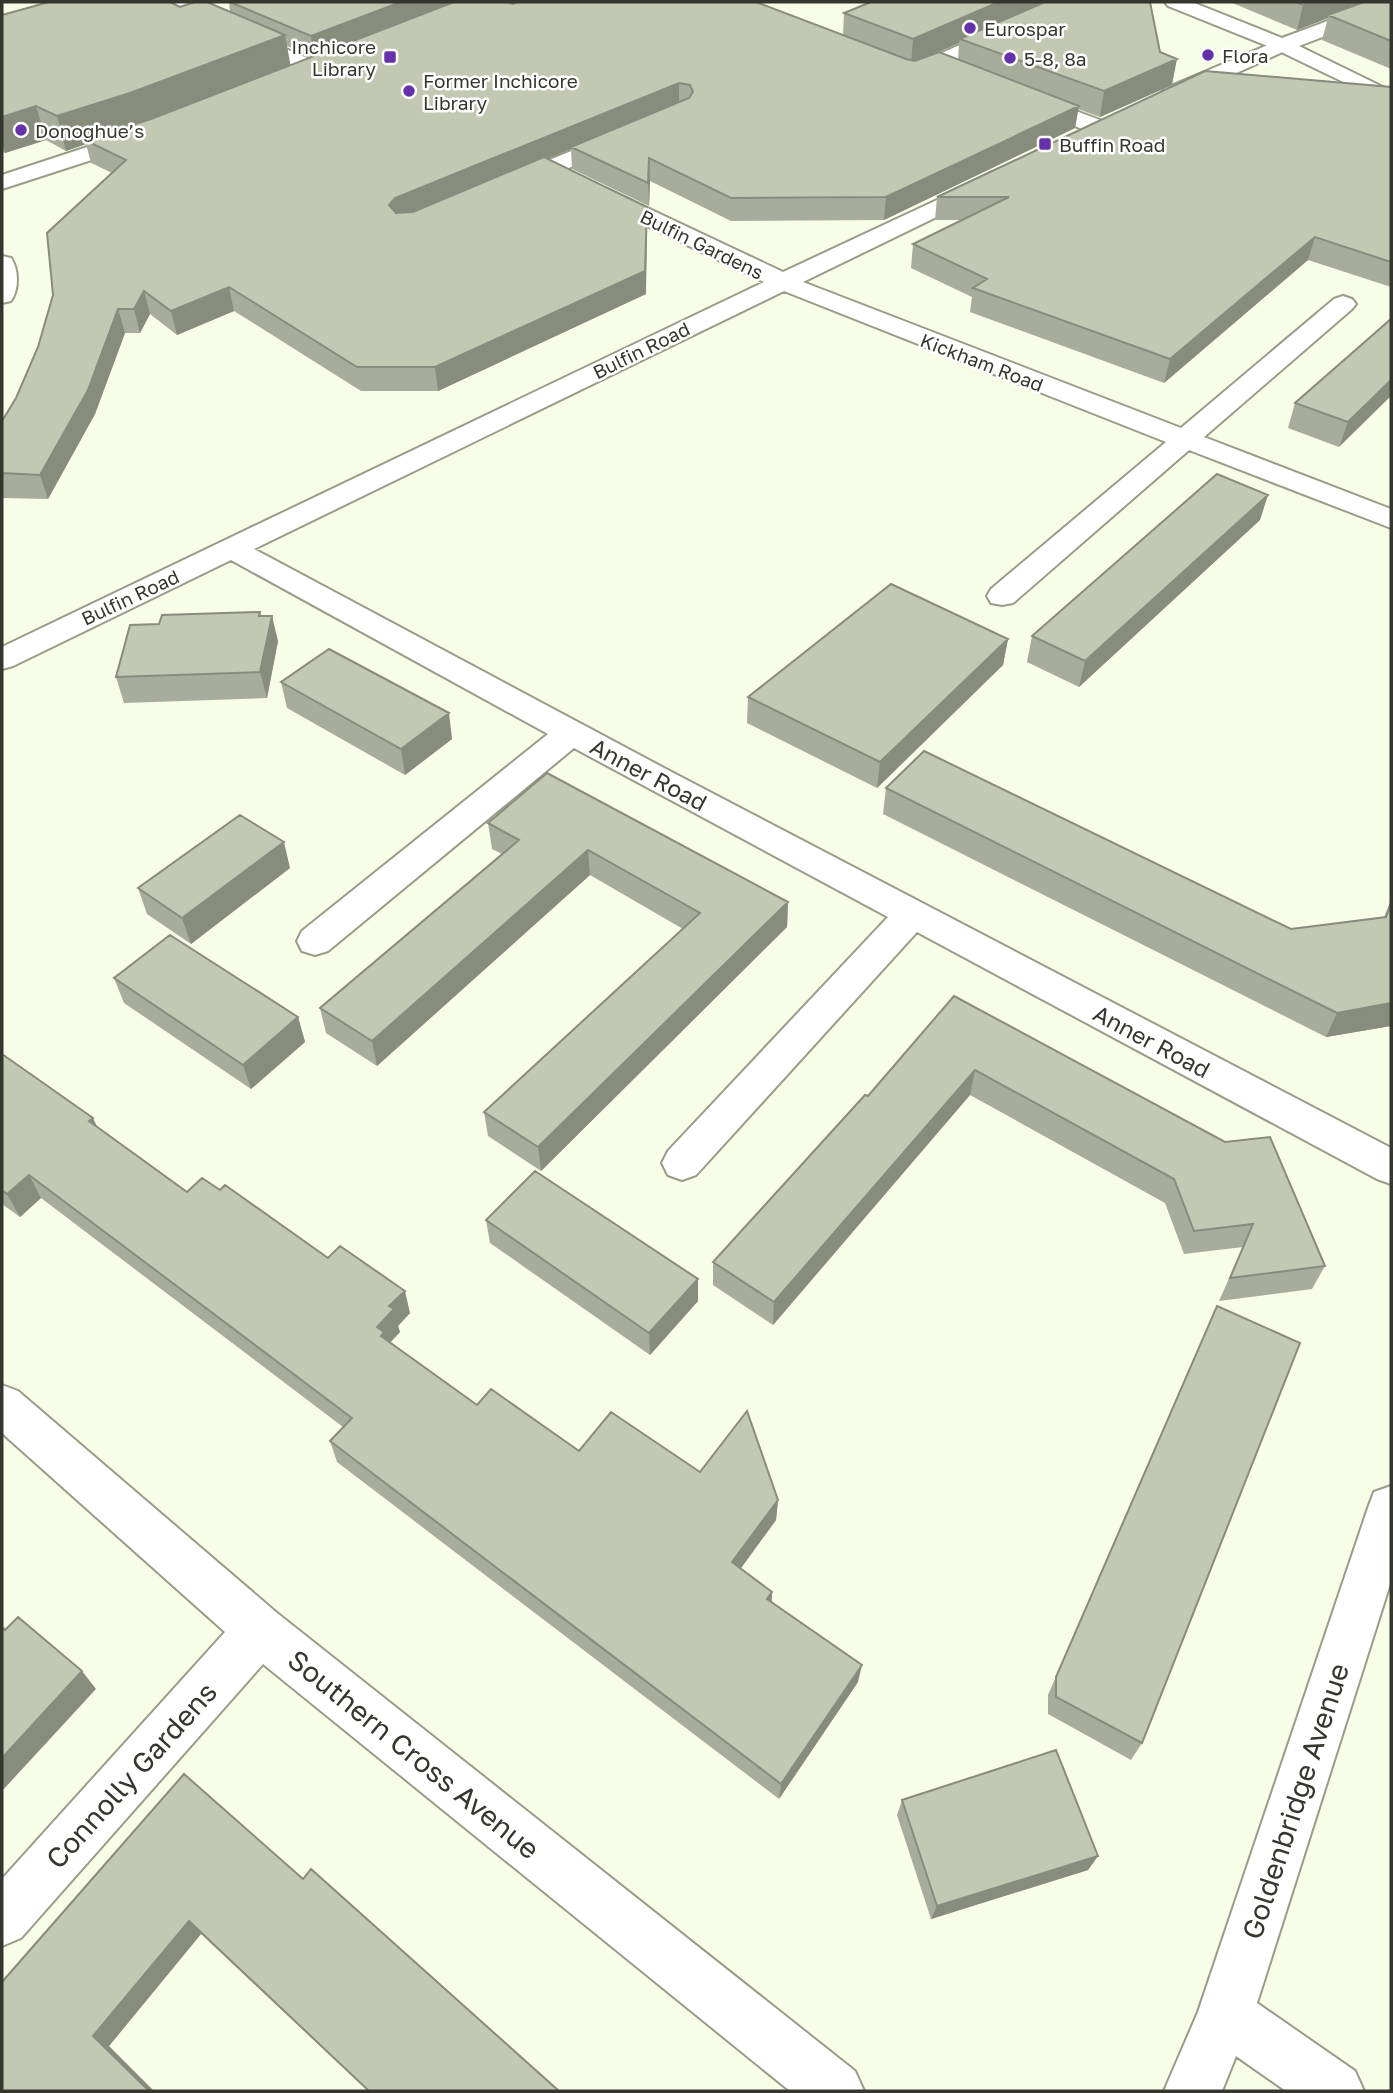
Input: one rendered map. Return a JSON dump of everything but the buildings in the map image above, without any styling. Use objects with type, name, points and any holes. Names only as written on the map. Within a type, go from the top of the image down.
[{"type":"street","points":[[170,2],[231,33],[317,69]]},
{"type":"street","points":[[889,65],[912,74],[1074,2]]},
{"type":"street","points":[[1175,2],[1282,45],[1391,99]]},
{"type":"street","points":[[1149,105],[1282,45],[1391,5]]},
{"type":"street","points":[[293,78],[341,60]]},
{"type":"street","points":[[1013,93],[1100,128]]},
{"type":"street","points":[[1076,139],[1124,116]]},
{"type":"street","points":[[496,190],[644,128]]},
{"type":"street","points":[[2,182],[159,130]]},
{"type":"street","name":"Bulfin Gardens","points":[[547,169],[781,282]]},
{"type":"street","name":"Bulfin Road","points":[[2,659],[1006,174]]},
{"type":"street","points":[[2,263],[5,269],[2,296]]},
{"type":"street","name":"Kickham Road","points":[[781,282],[1391,519]]},
{"type":"street","points":[[1002,596],[1343,304]]},
{"type":"street","name":"Anner Road","points":[[232,549],[912,914],[1391,1167]]},
{"type":"street","name":"Anner Road","points":[[315,941],[572,732]]},
{"type":"street","points":[[682,1164],[912,914]]},
{"type":"street","name":"Southern Cross Avenue","points":[[2,1405],[260,1630],[835,2091]]},
{"type":"street","name":"Goldenbridge Avenue","points":[[1193,2091],[1225,2015],[1391,1508]]},
{"type":"street","name":"Connolly Gardens","points":[[2,1919],[260,1630]]},
{"type":"street","points":[[1225,2015],[1335,2091]]},
{"type":"place","name":"Eurospar","points":[[970,28]]},
{"type":"place","name":"Flora","points":[[1208,55]]},
{"type":"place","name":"Inchicore Library","points":[[390,57]]},
{"type":"place","name":"5-8, 8a","points":[[1010,58]]},
{"type":"place","name":"Former Inchicore Library","points":[[409,91]]},
{"type":"place","name":"Donoghue’s","points":[[21,130]]},
{"type":"place","name":"Buffin Road","points":[[1045,144]]}]
